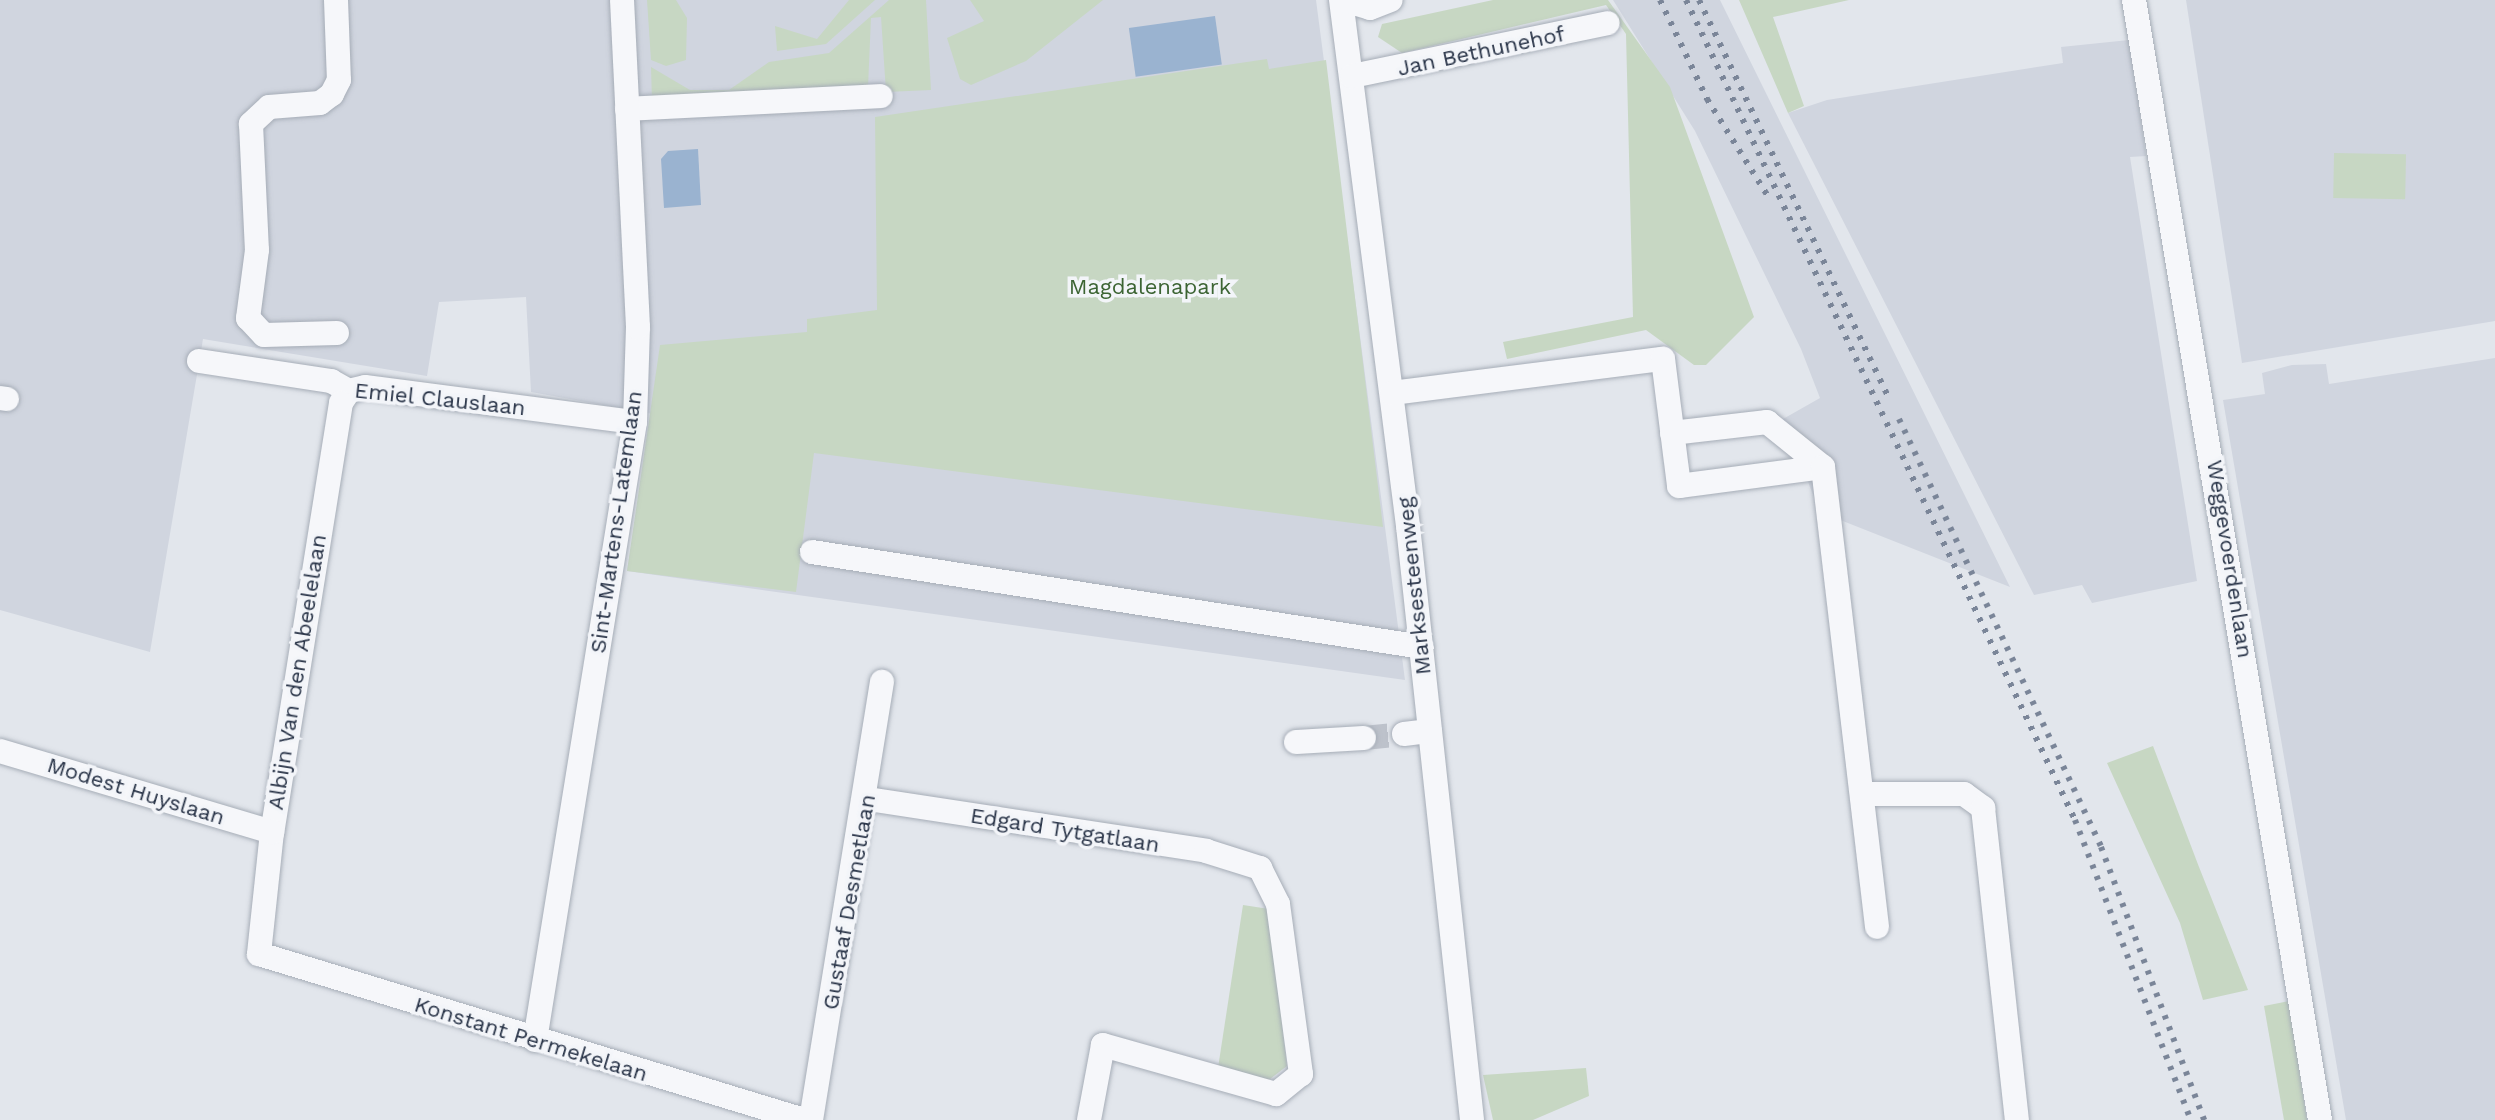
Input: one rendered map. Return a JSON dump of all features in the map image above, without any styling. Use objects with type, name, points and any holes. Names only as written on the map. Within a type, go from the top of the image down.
[{"type":"street","points":[[336,0],[339,80],[332,94],[320,103],[269,107],[251,124],[257,250],[248,318],[264,335],[337,333]]},
{"type":"street","name":"Sint-Martens-Latemlaan","points":[[535,1040],[635,422],[638,327],[622,0]]},
{"type":"street","points":[[1342,0],[1381,4]]},
{"type":"street","name":"Marksesteenweg","points":[[1342,0],[1422,647],[1472,1120]]},
{"type":"street","name":"Weggevoerdenlaan","points":[[2134,0],[2320,1120]]},
{"type":"street","name":"Marksesteenweg","points":[[1352,64],[1381,4]]},
{"type":"street","name":"Jan Bethunehof","points":[[1352,64],[1608,23]]},
{"type":"street","points":[[627,109],[881,96]]},
{"type":"street","points":[[1392,393],[1663,359],[1679,486],[1823,467]]},
{"type":"street","name":"Emiel Clauslaan","points":[[199,361],[331,381],[349,391],[365,387],[635,422]]},
{"type":"street","name":"Albijn Van den Abeelelaan","points":[[259,954],[272,832],[341,403],[349,391]]},
{"type":"street","points":[[1672,433],[1767,422],[1823,467],[1877,927]]},
{"type":"street","points":[[812,552],[1422,647]]},
{"type":"street","name":"Gustaaf Desmetlaan","points":[[811,1120],[868,799],[882,682]]},
{"type":"street","points":[[1404,734],[1430,731]]},
{"type":"street","points":[[1296,742],[1364,738]]},
{"type":"street","name":"Modest Huyslaan","points":[[0,751],[272,832]]},
{"type":"street","points":[[1862,794],[1964,794],[1983,808],[2017,1120]]},
{"type":"street","name":"Edgard Tytgatlaan","points":[[868,799],[1206,851],[1260,868],[1278,904],[1301,1074],[1276,1094],[1103,1045],[1089,1120]]},
{"type":"street","name":"Konstant Permekelaan","points":[[259,954],[804,1120]]},
{"type":"shaded area","points":[[0,0],[1316,0],[1405,680],[627,571],[653,414],[531,392],[526,297],[439,302],[427,376],[203,339],[150,652],[0,610]]},
{"type":"shaded area","points":[[1613,0],[1720,0],[2010,587],[1820,512],[1783,419],[1820,398],[1801,349],[1695,131]]},
{"type":"shaded area","points":[[2186,0],[2495,0],[2495,321],[2242,363]]},
{"type":"shaded area","points":[[2129,40],[2146,156],[2130,157],[2197,581],[2092,603],[2082,585],[2034,595],[1788,113],[1827,100],[2063,63],[2061,47]]},
{"type":"shaded area","points":[[2495,358],[2495,1120],[2346,1120],[2223,400],[2265,394],[2262,373],[2292,365],[2326,364],[2329,384]]},
{"type":"green space","points":[[647,0],[676,0],[687,18],[686,60],[666,66],[651,60]]},
{"type":"green space","points":[[849,0],[875,0],[826,44],[777,51],[775,26],[817,39]]},
{"type":"green space","points":[[889,0],[926,0],[931,90],[886,92],[881,17],[871,18],[868,87],[652,102],[651,67],[690,90],[729,90],[769,62],[829,53]]},
{"type":"green space","points":[[970,0],[1103,0],[1026,61],[971,85],[960,79],[947,38],[984,21]]},
{"type":"green space","points":[[1493,0],[1608,0],[1670,87],[1754,317],[1706,365],[1694,365],[1646,330],[1507,359],[1503,342],[1633,317],[1626,34],[1606,5],[1402,53],[1378,37],[1382,24]]},
{"type":"green space","points":[[1739,0],[1849,0],[1773,17],[1804,106],[1788,113]]},
{"type":"green space","name":"Magdalenapark","points":[[1267,59],[1269,69],[1326,60],[1383,527],[814,453],[796,592],[627,571],[660,345],[807,332],[807,319],[877,310],[875,117]]},
{"type":"green space","points":[[2334,153],[2406,154],[2405,199],[2333,198]]},
{"type":"green space","points":[[2153,746],[2248,990],[2203,1000],[2180,923],[2107,763]]},
{"type":"green space","points":[[1243,905],[1269,909],[1287,1066],[1266,1082],[1218,1068]]},
{"type":"green space","points":[[2289,1001],[2307,1120],[2284,1120],[2264,1006]]},
{"type":"green space","points":[[1586,1068],[1589,1096],[1533,1120],[1493,1120],[1483,1075]]},
{"type":"water","points":[[1215,16],[1222,65],[1136,77],[1129,28]]},
{"type":"water","points":[[698,149],[701,205],[664,208],[661,159],[668,151]]},
{"type":"tunnel","points":[[1364,738],[1404,734]]},
{"type":"railway","points":[[1660,0],[1707,99],[1769,198]]},
{"type":"railway","points":[[1686,0],[2075,820],[2191,1120]]},
{"type":"railway","points":[[1699,0],[1887,394]]},
{"type":"railway","points":[[1899,419],[2101,847],[2204,1120]]}]
